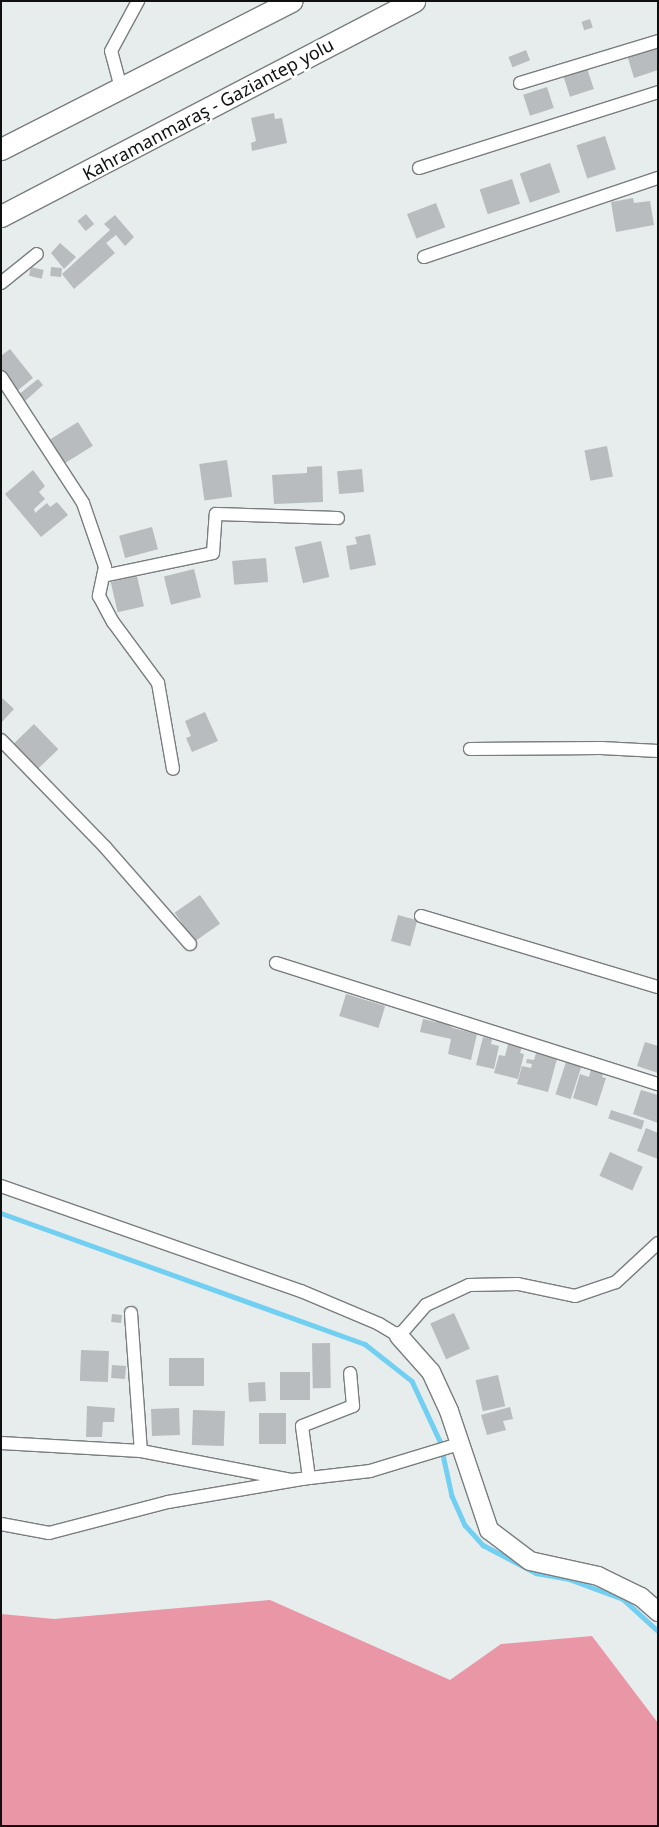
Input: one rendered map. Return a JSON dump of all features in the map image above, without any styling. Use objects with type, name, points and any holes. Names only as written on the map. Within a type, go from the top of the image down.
[{"type":"highway","points":[[1,150],[291,1]]},
{"type":"highway","name":"Kahramanmaraş - Gaziantep yolu","points":[[1,216],[414,1]]},
{"type":"street","points":[[121,88],[111,51],[138,1]]},
{"type":"street","points":[[520,82],[658,41]]},
{"type":"street","points":[[419,168],[658,92]]},
{"type":"street","points":[[424,257],[658,178]]},
{"type":"street","points":[[1,283],[37,254]]},
{"type":"street","points":[[1,377],[83,503],[105,567],[100,596],[113,622],[158,683],[173,769]]},
{"type":"street","points":[[103,576],[213,552],[216,514],[338,518]]},
{"type":"street","points":[[1,740],[105,847],[190,944]]},
{"type":"street","points":[[470,749],[601,748],[658,751]]},
{"type":"street","points":[[421,916],[658,987]]},
{"type":"street","points":[[276,964],[658,1084]]},
{"type":"street","points":[[1,1186],[301,1291],[379,1324],[399,1336],[431,1372],[489,1530],[530,1560],[598,1576],[641,1597],[658,1612]]},
{"type":"street","points":[[399,1336],[426,1305],[469,1285],[518,1284],[574,1296],[616,1282],[658,1243]]},
{"type":"street","points":[[132,1313],[142,1451]]},
{"type":"street","points":[[309,1478],[302,1426],[353,1406],[350,1373]]},
{"type":"street","points":[[1,1443],[142,1451],[292,1480],[370,1471],[459,1444]]},
{"type":"street","points":[[1,1524],[49,1533],[168,1502],[309,1478]]},
{"type":"shaded area","points":[[270,1600],[450,1680],[501,1644],[592,1636],[658,1723],[658,1826],[1,1826],[1,1614],[54,1619]]},
{"type":"building","points":[[590,19],[593,28],[584,30],[581,22]]},
{"type":"building","points":[[658,46],[658,70],[634,78],[627,55]]},
{"type":"building","points":[[526,50],[530,60],[513,67],[508,57]]},
{"type":"building","points":[[587,68],[594,89],[570,97],[563,76]]},
{"type":"building","points":[[547,87],[554,108],[530,116],[523,95]]},
{"type":"building","points":[[274,113],[275,119],[282,118],[287,143],[252,151],[251,143],[256,141],[251,118]]},
{"type":"building","points":[[605,136],[616,169],[587,179],[576,145]]},
{"type":"building","points":[[550,163],[560,192],[530,203],[520,173]]},
{"type":"building","points":[[512,179],[520,204],[488,214],[480,190]]},
{"type":"building","points":[[633,198],[634,203],[650,201],[654,225],[616,232],[611,202]]},
{"type":"building","points":[[436,203],[445,227],[416,238],[407,214]]},
{"type":"building","points":[[86,214],[94,224],[86,231],[77,221]]},
{"type":"building","points":[[115,215],[134,237],[125,246],[116,235],[106,243],[115,253],[74,289],[62,274],[110,230],[104,224]]},
{"type":"building","points":[[60,243],[76,257],[64,269],[51,253]]},
{"type":"building","points":[[31,267],[44,270],[42,279],[29,276]]},
{"type":"building","points":[[51,267],[62,268],[61,277],[50,276]]},
{"type":"building","points":[[10,349],[33,378],[17,391],[1,371],[1,356]]},
{"type":"building","points":[[38,379],[43,385],[24,402],[18,395]]},
{"type":"building","points":[[78,422],[93,446],[65,463],[50,439]]},
{"type":"building","points":[[607,446],[613,476],[590,481],[584,450]]},
{"type":"building","points":[[227,460],[232,497],[204,501],[199,464]]},
{"type":"building","points":[[322,466],[323,502],[274,504],[272,475],[307,473],[307,467]]},
{"type":"building","points":[[362,469],[364,492],[339,494],[337,471]]},
{"type":"building","points":[[33,470],[45,486],[39,492],[45,499],[34,509],[35,513],[47,503],[50,507],[57,502],[68,515],[41,537],[5,494]]},
{"type":"building","points":[[152,527],[158,549],[125,558],[119,536]]},
{"type":"building","points":[[370,534],[376,565],[350,570],[346,546],[357,544],[355,537]]},
{"type":"building","points":[[321,541],[329,577],[303,583],[295,547]]},
{"type":"building","points":[[266,558],[268,582],[234,585],[232,561]]},
{"type":"building","points":[[194,569],[201,597],[171,605],[164,576]]},
{"type":"building","points":[[137,576],[144,606],[118,612],[111,582]]},
{"type":"building","points":[[1,697],[14,709],[1,723]]},
{"type":"building","points":[[205,712],[218,741],[192,752],[186,738],[191,736],[185,721]]},
{"type":"building","points":[[34,724],[58,749],[37,769],[13,744]]},
{"type":"building","points":[[200,895],[220,924],[195,941],[175,913]]},
{"type":"building","points":[[398,915],[417,920],[410,946],[391,941]]},
{"type":"building","points":[[346,994],[385,1006],[378,1028],[339,1016]]},
{"type":"building","points":[[437,1018],[450,1020],[449,1025],[453,1028],[477,1034],[471,1060],[448,1054],[451,1039],[420,1032],[423,1019],[436,1022]]},
{"type":"building","points":[[483,1037],[492,1039],[491,1044],[499,1046],[494,1069],[476,1065]]},
{"type":"building","points":[[509,1040],[523,1044],[520,1053],[524,1054],[518,1079],[494,1073],[499,1055],[505,1056]]},
{"type":"building","points":[[645,1042],[658,1046],[658,1073],[637,1066]]},
{"type":"building","points":[[536,1053],[557,1059],[548,1092],[517,1084],[522,1066],[531,1068],[532,1064],[526,1063],[527,1059],[534,1060]]},
{"type":"building","points":[[566,1062],[581,1067],[571,1099],[555,1094]]},
{"type":"building","points":[[592,1066],[604,1070],[602,1077],[606,1078],[597,1106],[573,1098],[580,1074],[589,1077]]},
{"type":"building","points":[[641,1090],[658,1095],[658,1123],[633,1114]]},
{"type":"building","points":[[611,1110],[644,1121],[642,1129],[608,1119]]},
{"type":"building","points":[[646,1128],[658,1133],[658,1159],[637,1151]]},
{"type":"building","points":[[610,1152],[643,1167],[632,1190],[599,1176]]},
{"type":"building","points":[[454,1313],[470,1349],[446,1359],[430,1324]]},
{"type":"building","points":[[112,1314],[122,1315],[121,1323],[111,1322]]},
{"type":"building","points":[[312,1343],[330,1343],[331,1388],[313,1388]]},
{"type":"building","points":[[81,1350],[109,1351],[108,1382],[80,1381]]},
{"type":"building","points":[[169,1358],[204,1358],[204,1386],[169,1386]]},
{"type":"building","points":[[112,1365],[126,1366],[125,1379],[111,1378]]},
{"type":"building","points":[[280,1372],[310,1372],[310,1400],[280,1400]]},
{"type":"building","points":[[498,1375],[505,1406],[483,1411],[476,1380]]},
{"type":"building","points":[[265,1382],[266,1401],[249,1402],[248,1383]]},
{"type":"building","points":[[87,1406],[115,1408],[114,1422],[103,1422],[102,1437],[86,1437]]},
{"type":"building","points":[[510,1407],[513,1419],[503,1421],[506,1430],[487,1435],[481,1415]]},
{"type":"building","points":[[179,1408],[180,1435],[152,1436],[151,1409]]},
{"type":"building","points":[[193,1410],[225,1411],[224,1446],[192,1445]]},
{"type":"building","points":[[259,1413],[286,1413],[286,1444],[259,1444]]},
{"type":"waterway","points":[[1,1213],[365,1344],[412,1381],[440,1441],[452,1496],[465,1525],[483,1545],[536,1573],[569,1579],[623,1599],[658,1631]]}]
